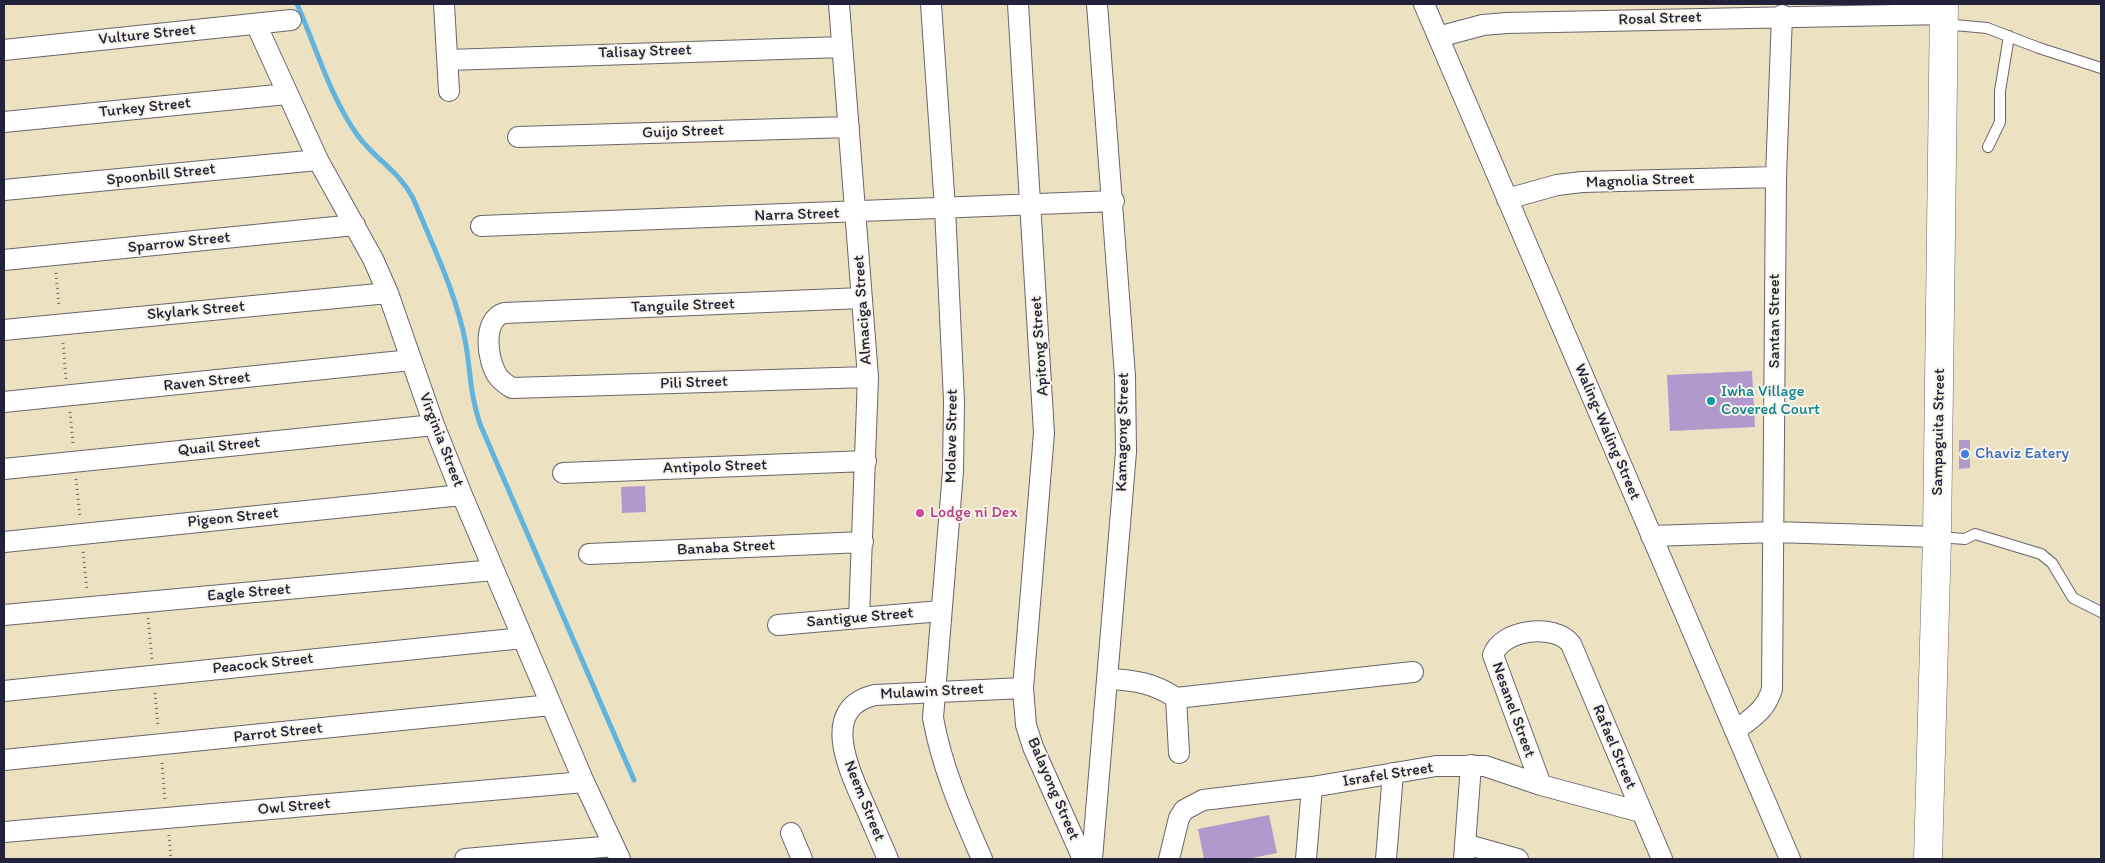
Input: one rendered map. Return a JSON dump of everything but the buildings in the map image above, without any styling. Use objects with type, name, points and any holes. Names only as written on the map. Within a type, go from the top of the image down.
[{"type":"street","points":[[444,4],[449,91]]},
{"type":"street","name":"Almaciga Street","points":[[839,4],[868,377],[860,618]]},
{"type":"street","name":"Molave Street","points":[[930,4],[945,208],[954,436],[942,611],[933,692],[933,718],[939,750],[957,802],[982,859]]},
{"type":"street","name":"Apitong Street","points":[[1018,4],[1044,434],[1023,688]]},
{"type":"street","name":"Kamagong Street","points":[[1092,859],[1126,452],[1127,416],[1114,201],[1097,4]]},
{"type":"street","name":"Waling-Waling Street","points":[[1424,4],[1790,859]]},
{"type":"street","name":"Rosal Street","points":[[1438,37],[1483,25],[1782,16],[1944,14]]},
{"type":"street","name":"Sampaguita Street","points":[[1928,859],[1937,537],[1944,14]]},
{"type":"street","name":"Santan Street","points":[[1735,731],[1761,712],[1769,701],[1772,689],[1776,177],[1782,16]]},
{"type":"street","name":"Vulture Street","points":[[4,50],[291,20]]},
{"type":"street","name":"Virginia Street","points":[[256,24],[318,160],[355,225],[388,293],[434,425],[462,495],[584,782],[617,852]]},
{"type":"street","name":"Talisay Street","points":[[448,60],[842,47]]},
{"type":"street","name":"Turkey Street","points":[[4,122],[287,94]]},
{"type":"street","name":"Guijo Street","points":[[518,137],[849,127]]},
{"type":"street","name":"Spoonbill Street","points":[[4,190],[318,160]]},
{"type":"street","name":"Magnolia Street","points":[[1507,199],[1557,185],[1582,182],[1776,177]]},
{"type":"street","name":"Narra Street","points":[[480,226],[1114,201]]},
{"type":"street","name":"Sparrow Street","points":[[4,260],[355,225]]},
{"type":"street","name":"Skylark Street","points":[[4,330],[388,293]]},
{"type":"street","name":"Tanguile Street","points":[[521,389],[512,388],[504,382],[494,369],[489,329],[492,321],[498,315],[504,313],[862,298]]},
{"type":"street","name":"Raven Street","points":[[4,402],[411,360]]},
{"type":"street","name":"Pili Street","points":[[521,389],[868,377]]},
{"type":"street","name":"Quail Street","points":[[4,469],[434,425]]},
{"type":"street","name":"Antipolo Street","points":[[563,473],[866,461]]},
{"type":"street","name":"Pigeon Street","points":[[4,542],[462,495]]},
{"type":"street","points":[[1651,536],[1774,532],[1937,537]]},
{"type":"street","name":"Banaba Street","points":[[589,554],[863,542]]},
{"type":"street","name":"Eagle Street","points":[[4,615],[494,570]]},
{"type":"street","name":"Santigue Street","points":[[778,624],[942,611]]},
{"type":"street","name":"Nesanel Street","points":[[1541,785],[1493,655],[1500,644],[1512,636],[1548,632],[1564,636]]},
{"type":"street","name":"Rafael Street","points":[[1564,636],[1571,644],[1662,859]]},
{"type":"street","name":"Peacock Street","points":[[4,691],[523,638]]},
{"type":"street","points":[[1108,679],[1132,680],[1154,685],[1176,698],[1413,672]]},
{"type":"street","name":"Mulawin Street","points":[[848,713],[866,697],[1023,688]]},
{"type":"street","name":"Balayong Street","points":[[1023,688],[1026,724],[1033,747],[1083,859]]},
{"type":"street","points":[[1176,698],[1179,753]]},
{"type":"street","name":"Parrot Street","points":[[4,760],[551,705]]},
{"type":"street","name":"Neem Street","points":[[848,713],[844,724],[842,740],[846,761],[888,859]]},
{"type":"street","points":[[1471,764],[1464,851],[1518,859]]},
{"type":"street","name":"Israfel Street","points":[[1169,859],[1179,818],[1184,810],[1194,803],[1204,800],[1312,787],[1436,766],[1471,764],[1504,771],[1541,785],[1641,812]]},
{"type":"street","points":[[1386,859],[1393,773]]},
{"type":"street","name":"Owl Street","points":[[4,832],[584,782]]},
{"type":"street","points":[[1306,859],[1312,787]]},
{"type":"street","points":[[791,833],[802,859]]},
{"type":"street","points":[[465,859],[617,852]]},
{"type":"lane","points":[[1944,14],[2101,68]]},
{"type":"lane","points":[[1988,147],[2000,122],[2000,91],[2009,36]]},
{"type":"lane","points":[[1937,537],[1965,539],[1975,534],[2041,554],[2052,563],[2074,598],[2101,612]]},
{"type":"path","points":[[54,255],[89,607]]},
{"type":"waterway","points":[[297,4],[331,88],[348,121],[365,144],[401,180],[413,198],[444,271],[457,308],[466,345],[472,394],[480,424],[634,780]]},
{"type":"place","name":"Iwha Village Covered Court","points":[[1711,401]]},
{"type":"place","name":"Chaviz Eatery","points":[[1965,454]]},
{"type":"place","name":"Lodge ni Dex","points":[[920,513]]}]
